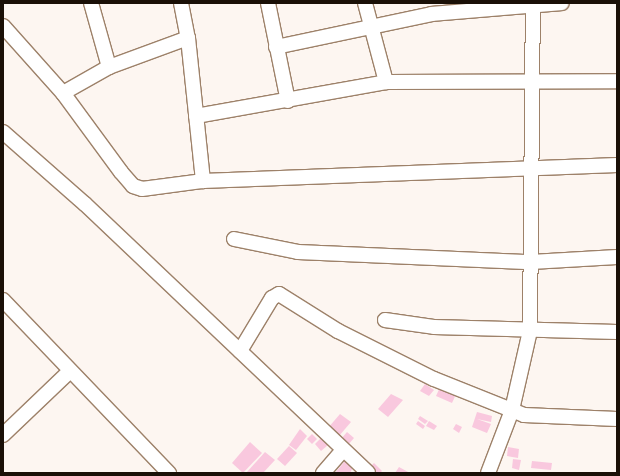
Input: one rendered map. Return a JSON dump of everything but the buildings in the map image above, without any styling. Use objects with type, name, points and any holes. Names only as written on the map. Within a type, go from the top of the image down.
[{"type":"street","points":[[91,3],[108,67]]},
{"type":"street","points":[[181,3],[188,38],[203,181]]},
{"type":"street","points":[[268,3],[288,101]]},
{"type":"street","points":[[365,3],[386,82]]},
{"type":"street","points":[[276,47],[432,14],[533,4],[562,3]]},
{"type":"street","points":[[488,473],[512,410],[530,331],[533,4]]},
{"type":"street","points":[[3,26],[63,93],[133,186],[142,189],[203,181],[617,165]]},
{"type":"street","points":[[63,93],[108,67],[188,38]]},
{"type":"street","points":[[196,116],[288,101],[386,82],[532,82],[617,80]]},
{"type":"street","points":[[3,132],[85,204],[368,473]]},
{"type":"street","points":[[234,239],[298,252],[531,262],[617,257]]},
{"type":"street","points":[[240,351],[272,298],[279,294],[338,331],[434,379],[512,410],[537,418],[617,419]]},
{"type":"street","points":[[3,300],[69,372],[169,473]]},
{"type":"street","points":[[385,320],[434,327],[530,331],[617,332]]},
{"type":"street","points":[[3,435],[69,372]]},
{"type":"street","points":[[323,473],[343,450]]}]
